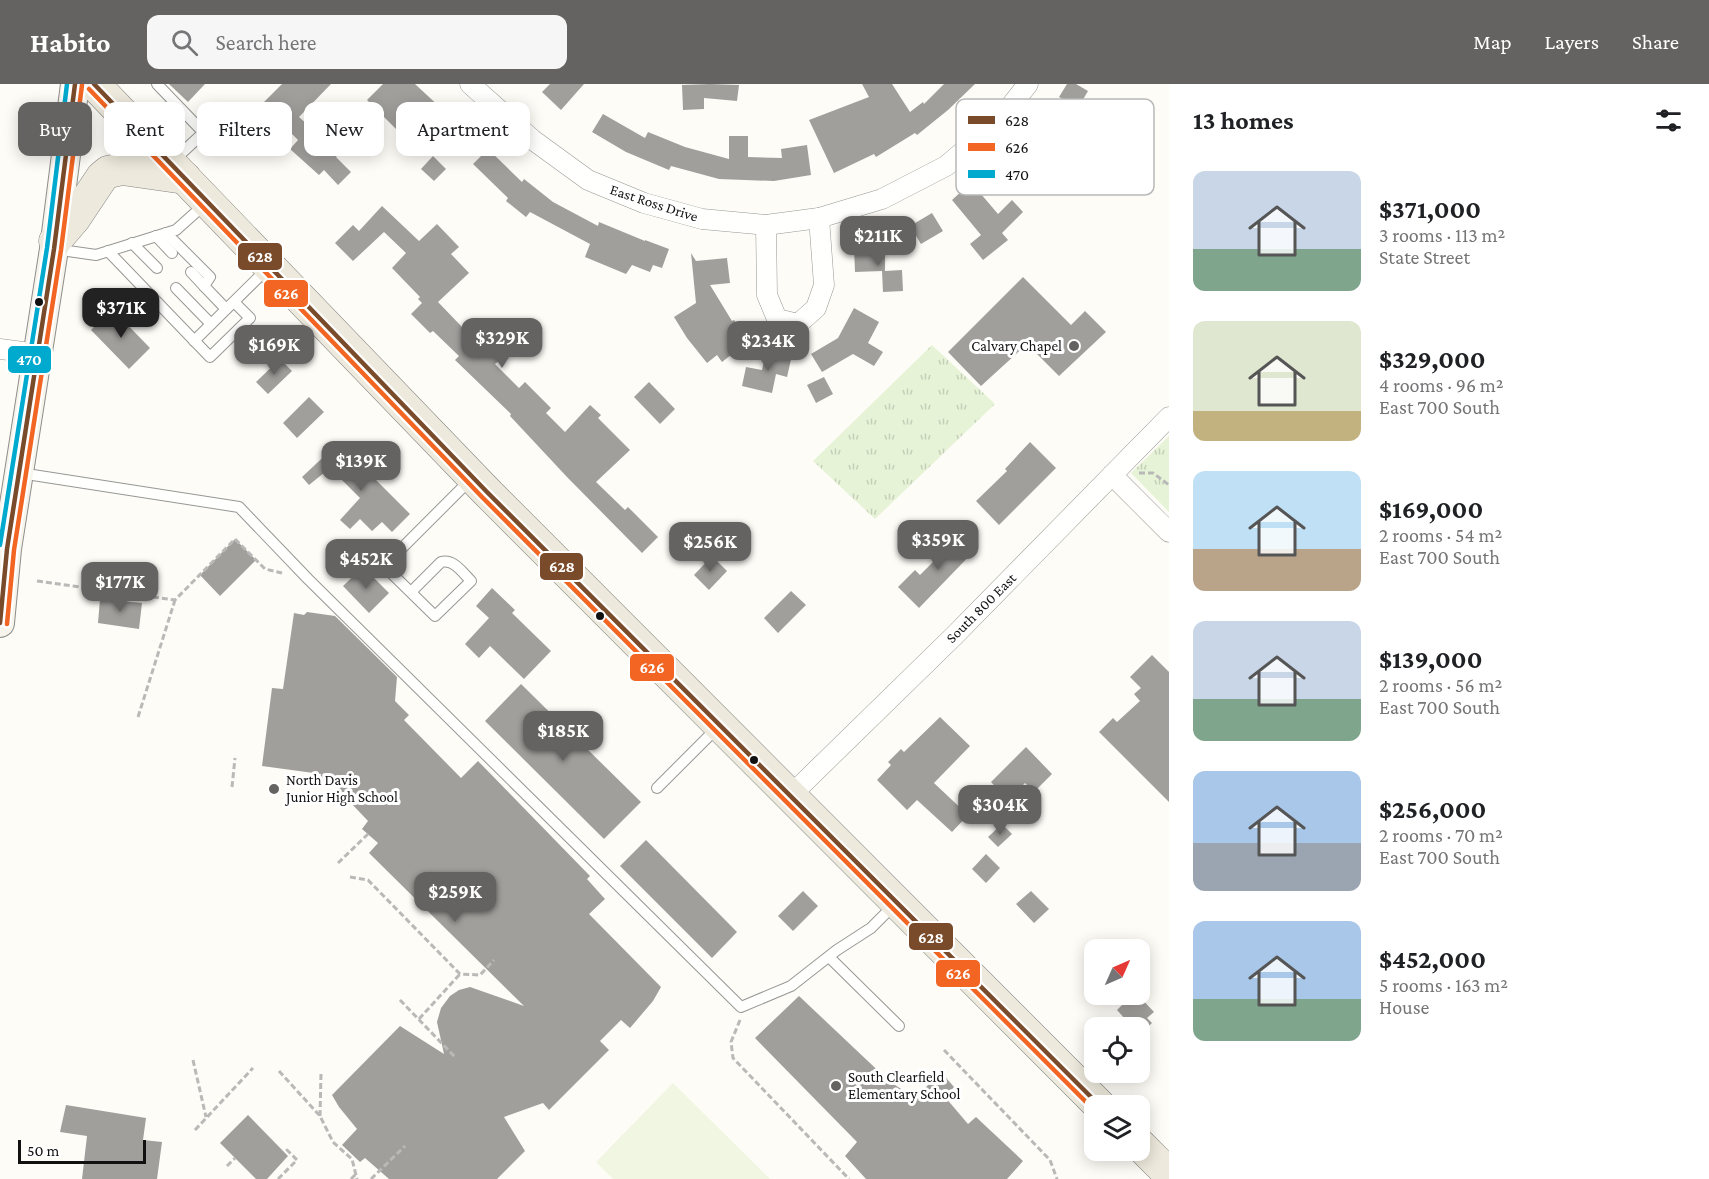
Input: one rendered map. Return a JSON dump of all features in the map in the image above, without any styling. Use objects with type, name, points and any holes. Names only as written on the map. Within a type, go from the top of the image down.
[{"type":"main road","points":[[0,623],[4,548],[60,231],[75,84]]},
{"type":"main road","points":[[94,84],[473,478],[1089,1095]]},
{"type":"main road","points":[[60,231],[102,177],[112,170],[178,170]]},
{"type":"main road","points":[[1150,1155],[1169,1174]]},
{"type":"street","name":"East Ross Drive","points":[[1016,99],[1028,84]]},
{"type":"street","name":"East Ross Drive","points":[[481,88],[533,140],[588,180],[644,203],[702,219],[766,225],[819,218],[882,199],[946,166],[956,158]]},
{"type":"street","points":[[766,225],[767,295],[777,318],[798,324],[816,308],[824,285],[819,218]]},
{"type":"street","points":[[0,349],[38,354]]},
{"type":"street","name":"South 800 East","points":[[790,796],[956,635],[1169,417]]},
{"type":"street","points":[[1112,475],[1169,532]]},
{"type":"lane","points":[[157,84],[197,126]]},
{"type":"lane","points":[[178,170],[197,143]]},
{"type":"lane","points":[[60,231],[96,255],[176,230],[208,202]]},
{"type":"lane","points":[[161,235],[172,253]]},
{"type":"lane","points":[[161,235],[210,277],[204,286]]},
{"type":"lane","points":[[132,243],[157,268]]},
{"type":"lane","points":[[108,251],[210,357],[250,318],[204,286],[191,272]]},
{"type":"lane","points":[[194,341],[230,305],[260,256]]},
{"type":"lane","points":[[176,288],[212,324]]},
{"type":"lane","points":[[19,473],[239,507],[308,579],[741,1007],[791,986],[872,928],[896,903]]},
{"type":"lane","points":[[411,592],[441,562],[446,561],[451,561],[471,580],[435,616],[384,566],[473,478]]},
{"type":"lane","points":[[657,788],[719,726]]},
{"type":"lane","points":[[829,957],[899,1026]]},
{"type":"path","points":[[1138,473],[1153,473],[1169,485]]},
{"type":"path","points":[[138,717],[175,600],[235,539],[265,569],[308,579]]},
{"type":"path","points":[[37,581],[175,600]]},
{"type":"path","points":[[232,786],[235,758]]},
{"type":"path","points":[[338,863],[368,834]]},
{"type":"path","points":[[350,877],[368,880],[460,974],[480,975],[494,960]]},
{"type":"path","points":[[419,1019],[460,974]]},
{"type":"path","points":[[400,1000],[455,1057]]},
{"type":"path","points":[[741,1017],[731,1042],[733,1058],[849,1179]]},
{"type":"path","points":[[944,1050],[1050,1160],[1057,1179]]},
{"type":"path","points":[[193,1060],[206,1117]]},
{"type":"path","points":[[195,1130],[253,1068]]},
{"type":"path","points":[[279,1071],[320,1116],[333,1142],[352,1159],[356,1177],[351,1179]]},
{"type":"path","points":[[320,1116],[321,1073]]},
{"type":"path","points":[[371,1179],[405,1146]]},
{"type":"path","points":[[278,1179],[297,1160],[287,1150],[285,1153]]},
{"type":"path","points":[[227,1166],[235,1158]]},
{"type":"green space","points":[[932,345],[995,404],[875,519],[813,461]]},
{"type":"green space","points":[[1169,436],[1169,512],[1131,473]]},
{"type":"green space","points":[[673,1083],[770,1179],[613,1179],[596,1162]]},
{"type":"building","points":[[169,84],[205,84],[188,102]]},
{"type":"building","points":[[282,84],[331,84],[314,102],[304,102],[304,112],[299,117],[304,122],[304,156],[337,156],[351,172],[338,185],[324,170],[319,175],[292,151],[292,147],[298,140],[292,134],[292,102],[264,102]]},
{"type":"building","points":[[383,84],[415,84],[434,102],[396,102],[396,129],[384,117],[384,102],[367,100]]},
{"type":"building","points":[[550,84],[584,84],[561,110],[542,92]]},
{"type":"building","points":[[862,84],[892,84],[910,112],[923,102],[924,104],[944,84],[975,84],[917,135],[915,133],[876,157],[874,154],[834,173],[809,120],[869,97]]},
{"type":"building","points":[[1067,84],[1076,84],[1088,91],[1083,99],[1059,97]]},
{"type":"building","points":[[682,85],[739,85],[737,101],[704,98],[704,109],[683,110]]},
{"type":"building","points":[[603,114],[645,138],[648,132],[685,147],[729,159],[729,136],[748,136],[748,157],[782,158],[781,149],[807,145],[811,175],[774,181],[719,179],[671,166],[669,170],[626,152],[592,132]]},
{"type":"building","points":[[433,156],[446,169],[434,181],[421,169]]},
{"type":"building","points":[[481,156],[495,156],[522,182],[524,179],[553,202],[598,226],[599,222],[669,249],[662,268],[653,265],[650,272],[632,265],[626,274],[585,257],[590,244],[530,212],[526,217],[506,201],[508,198],[473,164]]},
{"type":"building","points":[[957,195],[982,195],[998,214],[1012,200],[1023,212],[1002,233],[1008,240],[983,260],[970,244],[981,235],[952,200]]},
{"type":"building","points":[[382,206],[419,241],[437,224],[459,247],[451,254],[469,273],[438,302],[499,361],[495,364],[519,388],[525,382],[551,408],[546,413],[565,432],[590,405],[601,415],[598,418],[630,450],[596,482],[625,510],[628,507],[658,537],[642,553],[567,477],[510,416],[511,414],[455,360],[459,356],[411,314],[422,303],[418,299],[420,297],[392,268],[406,253],[384,232],[353,261],[335,243],[353,225],[359,231]]},
{"type":"building","points":[[932,213],[943,231],[921,244],[910,226]]},
{"type":"building","points":[[885,246],[885,271],[902,270],[903,291],[883,292],[882,271],[855,272],[854,247]]},
{"type":"building","points":[[691,253],[696,261],[727,258],[730,283],[710,285],[732,321],[734,320],[750,340],[722,362],[717,355],[707,363],[674,317],[696,303]]},
{"type":"building","points":[[1023,277],[1071,325],[1085,311],[1106,332],[1059,376],[1027,344],[981,386],[948,352]]},
{"type":"building","points":[[854,308],[879,322],[868,343],[883,352],[874,366],[853,354],[822,372],[811,354],[838,338]]},
{"type":"building","points":[[112,309],[150,348],[129,369],[91,330]]},
{"type":"building","points":[[767,349],[792,355],[787,377],[776,374],[772,393],[742,386],[746,367],[762,370]]},
{"type":"building","points":[[280,359],[292,371],[268,394],[256,382]]},
{"type":"building","points":[[824,377],[833,394],[816,403],[807,385]]},
{"type":"building","points":[[649,382],[675,409],[660,424],[634,397]]},
{"type":"building","points":[[309,397],[324,412],[297,438],[283,423]]},
{"type":"building","points":[[1030,442],[1056,468],[999,525],[976,501],[1007,471],[1005,469]]},
{"type":"building","points":[[333,448],[340,456],[346,450],[410,514],[392,532],[382,522],[372,531],[360,519],[350,529],[340,520],[360,498],[330,468],[309,485],[302,477]]},
{"type":"building","points":[[963,532],[978,547],[919,608],[898,587],[915,570],[920,575]]},
{"type":"building","points":[[235,539],[256,560],[220,596],[200,575]]},
{"type":"building","points":[[712,556],[727,571],[709,590],[694,575]]},
{"type":"building","points":[[363,567],[389,593],[369,613],[343,586]]},
{"type":"building","points":[[492,588],[515,610],[512,613],[551,651],[524,679],[490,646],[479,658],[465,644],[489,618],[476,606]]},
{"type":"building","points":[[791,591],[806,605],[778,633],[764,618]]},
{"type":"building","points":[[100,599],[142,603],[139,629],[98,623]]},
{"type":"building","points":[[307,612],[335,616],[397,677],[395,701],[409,715],[404,720],[461,778],[478,761],[590,876],[587,879],[605,899],[589,914],[661,987],[653,1001],[630,1028],[621,1020],[600,1041],[609,1050],[549,1110],[543,1103],[504,1117],[525,1151],[497,1179],[389,1179],[365,1158],[360,1162],[342,1145],[357,1129],[332,1095],[400,1026],[444,1054],[437,1022],[441,1008],[450,996],[459,990],[470,987],[524,1006],[369,853],[378,843],[362,829],[368,821],[333,784],[319,782],[321,774],[262,766],[272,688],[283,689],[294,613],[304,615]]},
{"type":"building","points":[[1152,655],[1169,672],[1169,802],[1099,732],[1113,718],[1117,722],[1140,701],[1134,694],[1141,688],[1130,677]]},
{"type":"building","points":[[521,684],[641,802],[604,839],[485,721]]},
{"type":"building","points":[[940,717],[970,746],[934,783],[968,815],[952,832],[917,800],[907,810],[877,780],[891,765],[888,762],[901,749],[904,752]]},
{"type":"building","points":[[1026,747],[1052,774],[1034,792],[1025,783],[1008,800],[991,782]]},
{"type":"building","points":[[1002,824],[1012,834],[998,847],[988,837]]},
{"type":"building","points":[[646,840],[737,932],[712,958],[620,866]]},
{"type":"building","points":[[986,854],[1000,868],[986,883],[972,869]]},
{"type":"building","points":[[803,891],[818,906],[793,931],[778,916]]},
{"type":"building","points":[[1031,891],[1049,909],[1034,923],[1016,904]]},
{"type":"building","name":"South Clearfield Elementary School","points":[[799,996],[889,1081],[915,1098],[941,1072],[954,1087],[945,1097],[968,1124],[976,1117],[1023,1161],[1007,1179],[866,1179],[845,1156],[857,1142],[755,1038]]},
{"type":"building","points":[[1122,1005],[1147,1005],[1154,1012],[1148,1017],[1123,1017],[1117,1010]]},
{"type":"building","points":[[66,1105],[146,1118],[143,1140],[162,1142],[157,1179],[82,1179],[87,1136],[60,1132]]},
{"type":"building","points":[[248,1115],[288,1156],[267,1179],[256,1179],[220,1143]]},
{"type":"transit line","name":"470","points":[[0,545],[47,248],[67,84]]},
{"type":"transit line","name":"628","points":[[0,623],[7,549],[54,249],[75,84]]},
{"type":"transit line","name":"628","points":[[94,84],[487,492],[1089,1095]]},
{"type":"transit line","name":"626","points":[[7,624],[14,550],[61,250],[82,85]]},
{"type":"transit line","name":"626","points":[[89,89],[482,497],[1084,1100]]},
{"type":"place","name":"Calvary Chapel","points":[[1074,346]]},
{"type":"place","name":"North Davis Junior High School","points":[[274,789]]},
{"type":"place","name":"South Clearfield Elementary School","points":[[836,1086]]}]
